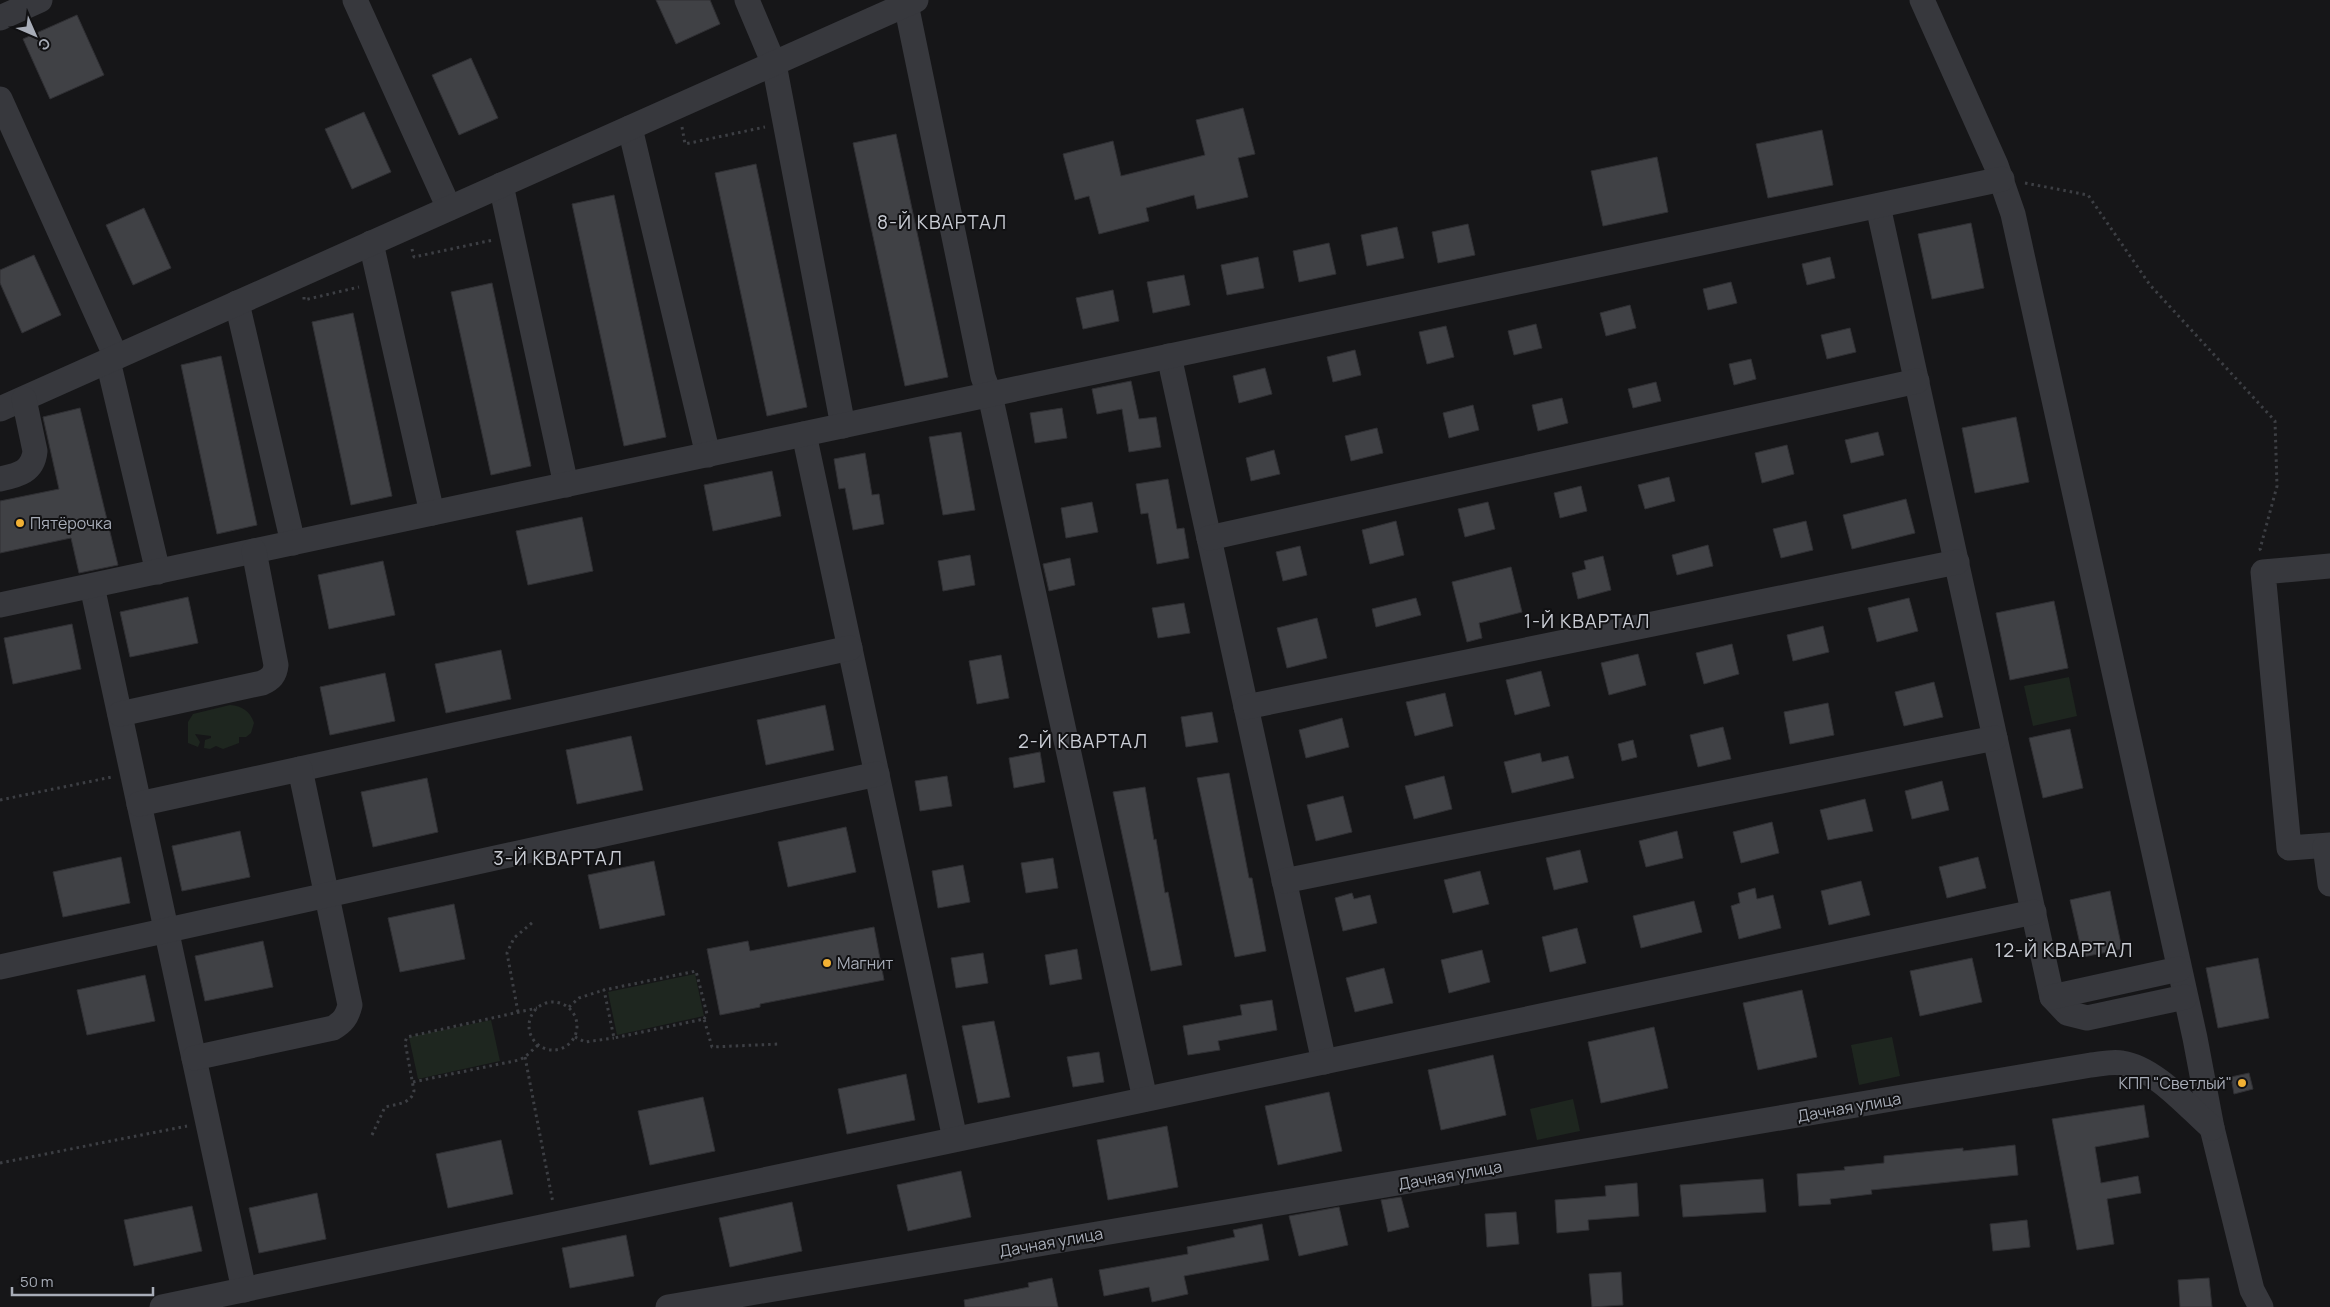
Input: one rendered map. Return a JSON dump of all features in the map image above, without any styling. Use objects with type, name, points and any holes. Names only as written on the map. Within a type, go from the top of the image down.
[{"type":"street","points":[[0,18],[40,0]]},
{"type":"street","points":[[355,0],[449,208]]},
{"type":"street","points":[[747,0],[774,64],[843,426]]},
{"type":"street","points":[[1922,0],[2002,179],[2013,214],[2179,969],[2212,1128],[2252,1290],[2261,1307]]},
{"type":"street","points":[[0,409],[911,2],[983,377],[990,395],[1145,1100]]},
{"type":"street","points":[[0,99],[112,359],[158,572]]},
{"type":"street","points":[[630,128],[708,455]]},
{"type":"street","points":[[0,605],[2002,179]]},
{"type":"street","points":[[501,185],[566,485]]},
{"type":"street","points":[[1878,206],[2052,997],[2067,1013],[2087,1018],[2185,997]]},
{"type":"street","points":[[371,243],[432,513]]},
{"type":"street","points":[[238,303],[293,543]]},
{"type":"street","points":[[1169,356],[1324,1062]]},
{"type":"street","points":[[1209,538],[1917,381]]},
{"type":"street","points":[[0,479],[27,470],[34,458],[35,451],[24,398]]},
{"type":"street","points":[[804,434],[955,1140]]},
{"type":"street","points":[[120,714],[262,683],[271,679],[276,665],[254,552]]},
{"type":"street","points":[[1246,707],[1957,562]]},
{"type":"street","points":[[2330,566],[2263,572],[2289,848],[2328,846],[2330,884]]},
{"type":"street","points":[[92,586],[244,1290]]},
{"type":"street","points":[[139,804],[850,648]]},
{"type":"street","points":[[1284,881],[1996,738]]},
{"type":"street","points":[[194,1058],[333,1028],[343,1022],[350,1004],[300,768]]},
{"type":"street","points":[[0,966],[877,774]]},
{"type":"street","points":[[162,1307],[2034,912]]},
{"type":"street","points":[[2052,997],[2179,969]]},
{"type":"street","name":"Дачная улица","points":[[668,1307],[2091,1064],[2121,1062],[2140,1068],[2153,1076],[2212,1128]]},
{"type":"path","points":[[2002,179],[2088,195],[2150,285],[2275,420],[2276,486],[2260,549],[2276,570]]},
{"type":"path","points":[[303,292],[304,300],[362,286]]},
{"type":"path","points":[[0,800],[133,773]]},
{"type":"path","points":[[518,1012],[507,953],[514,938],[533,922]]},
{"type":"path","points":[[568,1007],[578,998],[604,990],[696,972],[707,1014],[704,1019],[712,1048],[779,1044]]},
{"type":"path","points":[[604,990],[614,1038]]},
{"type":"path","points":[[372,1135],[385,1107],[411,1099],[414,1091],[405,1042],[407,1037],[537,1008],[549,1002],[556,1002],[568,1007],[576,1018],[575,1037],[565,1047],[558,1050],[544,1048],[538,1045],[530,1034],[530,1020],[537,1008]]},
{"type":"path","points":[[575,1037],[585,1042],[614,1038],[704,1019]]},
{"type":"path","points":[[413,1082],[525,1057],[538,1045]]},
{"type":"path","points":[[525,1057],[557,1224]]},
{"type":"path","points":[[0,1164],[208,1121]]},
{"type":"shaded area","points":[[2069,677],[2077,716],[2033,726],[2024,686]]},
{"type":"shaded area","points":[[230,705],[242,708],[248,712],[254,723],[251,733],[246,737],[239,737],[239,743],[223,749],[216,746],[210,749],[204,748],[205,740],[211,738],[211,736],[195,734],[200,742],[198,747],[188,743],[188,722],[193,714]]},
{"type":"shaded area","points":[[695,974],[704,1016],[617,1035],[608,992]]},
{"type":"shaded area","points":[[491,1020],[500,1061],[418,1079],[409,1037]]},
{"type":"shaded area","points":[[1892,1037],[1900,1076],[1859,1085],[1851,1045]]},
{"type":"shaded area","points":[[1573,1099],[1580,1131],[1537,1140],[1530,1109]]},
{"type":"building","points":[[656,0],[710,0],[720,24],[676,44]]},
{"type":"building","points":[[77,15],[104,75],[50,99],[23,39]]},
{"type":"building","points":[[471,58],[498,118],[459,135],[432,75]]},
{"type":"building","points":[[1243,108],[1255,154],[1238,158],[1248,197],[1197,209],[1194,195],[1146,208],[1149,221],[1099,234],[1089,196],[1075,200],[1063,154],[1113,141],[1121,176],[1205,155],[1196,120]]},
{"type":"building","points":[[364,112],[391,172],[352,189],[325,129]]},
{"type":"building","points":[[1822,130],[1833,185],[1768,198],[1756,144]]},
{"type":"building","points":[[896,134],[948,377],[905,386],[853,143]]},
{"type":"building","points":[[1657,157],[1668,212],[1603,226],[1591,171]]},
{"type":"building","points":[[756,164],[807,407],[767,416],[715,173]]},
{"type":"building","points":[[614,195],[666,437],[624,446],[572,204]]},
{"type":"building","points":[[144,208],[171,268],[133,285],[106,225]]},
{"type":"building","points":[[1971,223],[1984,288],[1932,299],[1918,234]]},
{"type":"building","points":[[1468,224],[1475,255],[1438,263],[1432,232]]},
{"type":"building","points":[[1397,227],[1404,258],[1367,266],[1361,235]]},
{"type":"building","points":[[1329,243],[1336,274],[1299,282],[1293,251]]},
{"type":"building","points":[[34,255],[61,315],[22,333],[0,283],[0,270]]},
{"type":"building","points":[[1258,257],[1264,288],[1227,295],[1221,265]]},
{"type":"building","points":[[1830,257],[1835,278],[1807,285],[1802,264]]},
{"type":"building","points":[[1184,275],[1190,305],[1153,313],[1147,282]]},
{"type":"building","points":[[1731,282],[1737,303],[1708,310],[1703,289]]},
{"type":"building","points":[[492,283],[531,466],[491,475],[451,292]]},
{"type":"building","points":[[1113,290],[1119,321],[1083,329],[1076,298]]},
{"type":"building","points":[[1630,305],[1636,328],[1606,336],[1600,313]]},
{"type":"building","points":[[353,313],[392,496],[351,505],[312,322]]},
{"type":"building","points":[[1536,324],[1542,348],[1514,355],[1508,331]]},
{"type":"building","points":[[1446,326],[1454,357],[1427,364],[1419,332]]},
{"type":"building","points":[[1850,328],[1856,352],[1827,359],[1821,335]]},
{"type":"building","points":[[1355,350],[1361,375],[1333,382],[1327,357]]},
{"type":"building","points":[[221,356],[257,525],[217,534],[181,365]]},
{"type":"building","points":[[1751,359],[1756,379],[1734,385],[1729,364]]},
{"type":"building","points":[[1265,368],[1272,394],[1239,403],[1233,376]]},
{"type":"building","points":[[1131,381],[1139,419],[1156,417],[1161,447],[1129,452],[1122,409],[1097,414],[1092,389]]},
{"type":"building","points":[[1656,382],[1661,401],[1633,408],[1628,389]]},
{"type":"building","points":[[1562,398],[1568,423],[1538,431],[1532,405]]},
{"type":"building","points":[[1473,405],[1479,430],[1449,438],[1443,413]]},
{"type":"building","points":[[80,408],[118,565],[79,573],[71,538],[0,553],[0,501],[59,489],[43,417]]},
{"type":"building","points":[[1062,408],[1067,438],[1035,443],[1030,413]]},
{"type":"building","points":[[2016,417],[2029,482],[1975,493],[1962,428]]},
{"type":"building","points":[[1377,428],[1383,453],[1351,461],[1345,436]]},
{"type":"building","points":[[961,432],[975,510],[943,515],[929,437]]},
{"type":"building","points":[[1878,432],[1884,455],[1851,463],[1845,440]]},
{"type":"building","points":[[1787,445],[1794,474],[1762,483],[1755,453]]},
{"type":"building","points":[[1274,450],[1280,474],[1251,481],[1246,458]]},
{"type":"building","points":[[865,453],[872,495],[879,494],[884,524],[853,530],[845,488],[839,489],[834,459]]},
{"type":"building","points":[[772,471],[781,516],[713,531],[704,485]]},
{"type":"building","points":[[1669,477],[1675,501],[1645,509],[1638,485]]},
{"type":"building","points":[[1168,479],[1177,529],[1184,528],[1189,558],[1157,564],[1148,513],[1141,514],[1136,484]]},
{"type":"building","points":[[1581,486],[1587,511],[1560,518],[1554,493]]},
{"type":"building","points":[[1906,499],[1915,533],[1852,549],[1843,515]]},
{"type":"building","points":[[1092,502],[1098,532],[1066,538],[1061,508]]},
{"type":"building","points":[[1488,502],[1495,529],[1465,537],[1458,509]]},
{"type":"building","points":[[582,517],[593,571],[528,585],[516,531]]},
{"type":"building","points":[[1396,521],[1404,555],[1370,564],[1362,530]]},
{"type":"building","points":[[1806,521],[1813,550],[1781,558],[1773,529]]},
{"type":"building","points":[[1708,545],[1713,566],[1677,575],[1672,555]]},
{"type":"building","points":[[1300,546],[1307,575],[1283,581],[1276,552]]},
{"type":"building","points":[[970,555],[975,585],[943,591],[938,561]]},
{"type":"building","points":[[1603,556],[1611,590],[1578,599],[1572,573],[1586,569],[1584,561]]},
{"type":"building","points":[[1070,558],[1075,585],[1049,591],[1043,564]]},
{"type":"building","points":[[383,561],[395,615],[329,629],[318,575]]},
{"type":"building","points":[[1511,567],[1522,612],[1479,623],[1482,638],[1467,642],[1452,582]]},
{"type":"building","points":[[188,597],[198,643],[130,657],[120,612]]},
{"type":"building","points":[[1416,598],[1421,615],[1376,627],[1372,609]]},
{"type":"building","points":[[1909,598],[1918,631],[1877,642],[1868,608]]},
{"type":"building","points":[[2054,601],[2068,668],[2010,680],[1996,613]]},
{"type":"building","points":[[1184,603],[1190,633],[1158,638],[1152,608]]},
{"type":"building","points":[[1317,618],[1327,658],[1287,668],[1277,628]]},
{"type":"building","points":[[72,624],[81,669],[13,684],[4,638]]},
{"type":"building","points":[[1823,626],[1829,652],[1793,661],[1787,635]]},
{"type":"building","points":[[1732,644],[1739,674],[1704,684],[1696,653]]},
{"type":"building","points":[[501,650],[511,699],[446,713],[435,664]]},
{"type":"building","points":[[1638,654],[1646,685],[1609,695],[1601,663]]},
{"type":"building","points":[[1001,655],[1009,698],[977,704],[969,661]]},
{"type":"building","points":[[1541,671],[1550,706],[1515,715],[1506,680]]},
{"type":"building","points":[[385,673],[395,721],[330,735],[320,687]]},
{"type":"building","points":[[1934,682],[1943,717],[1904,726],[1895,692]]},
{"type":"building","points":[[1445,693],[1453,726],[1415,736],[1406,702]]},
{"type":"building","points":[[1828,703],[1834,735],[1790,744],[1784,712]]},
{"type":"building","points":[[825,705],[834,750],[766,765],[757,720]]},
{"type":"building","points":[[1212,712],[1218,742],[1186,747],[1181,717]]},
{"type":"building","points":[[1342,718],[1349,747],[1306,758],[1299,730]]},
{"type":"building","points":[[1723,727],[1731,759],[1698,767],[1690,735]]},
{"type":"building","points":[[2070,729],[2083,788],[2043,798],[2029,738]]},
{"type":"building","points":[[631,736],[643,790],[577,804],[566,750]]},
{"type":"building","points":[[1633,740],[1637,757],[1622,761],[1618,744]]},
{"type":"building","points":[[1040,752],[1045,782],[1014,788],[1009,758]]},
{"type":"building","points":[[1540,753],[1542,762],[1568,756],[1574,778],[1512,793],[1504,762]]},
{"type":"building","points":[[1229,773],[1249,878],[1252,878],[1266,951],[1235,957],[1197,778]]},
{"type":"building","points":[[947,776],[952,806],[920,811],[915,781]]},
{"type":"building","points":[[1444,776],[1452,809],[1414,819],[1405,786]]},
{"type":"building","points":[[427,778],[438,832],[373,847],[361,792]]},
{"type":"building","points":[[1942,781],[1949,810],[1912,819],[1905,791]]},
{"type":"building","points":[[1145,787],[1165,893],[1168,892],[1182,965],[1151,971],[1113,792]]},
{"type":"building","points":[[1343,796],[1352,832],[1316,841],[1307,805]]},
{"type":"building","points":[[1865,799],[1873,831],[1828,840],[1820,810]]},
{"type":"building","points":[[1772,822],[1779,853],[1741,863],[1733,832]]},
{"type":"building","points":[[846,827],[856,872],[788,887],[778,842]]},
{"type":"building","points":[[240,831],[250,877],[182,891],[172,846]]},
{"type":"building","points":[[1677,831],[1683,858],[1646,867],[1639,841]]},
{"type":"building","points":[[1580,850],[1588,882],[1554,890],[1546,858]]},
{"type":"building","points":[[121,857],[130,903],[63,917],[53,872]]},
{"type":"building","points":[[1978,857],[1986,888],[1947,898],[1939,867]]},
{"type":"building","points":[[1053,858],[1058,888],[1026,893],[1021,863]]},
{"type":"building","points":[[654,861],[665,915],[600,929],[588,875]]},
{"type":"building","points":[[963,865],[970,902],[938,908],[932,871]]},
{"type":"building","points":[[1480,871],[1489,904],[1453,913],[1444,880]]},
{"type":"building","points":[[1861,881],[1870,915],[1829,925],[1821,891]]},
{"type":"building","points":[[1755,888],[1757,899],[1773,895],[1781,928],[1739,939],[1731,906],[1740,903],[1738,893]]},
{"type":"building","points":[[2110,891],[2122,949],[2083,957],[2070,900]]},
{"type":"building","points":[[1352,893],[1354,899],[1370,895],[1377,923],[1343,931],[1335,898]]},
{"type":"building","points":[[1694,901],[1702,932],[1641,948],[1633,916]]},
{"type":"building","points":[[454,904],[465,959],[400,972],[388,918]]},
{"type":"building","points":[[874,927],[884,980],[760,1004],[760,1007],[720,1015],[707,949],[748,941],[750,951]]},
{"type":"building","points":[[1577,928],[1586,963],[1550,972],[1542,937]]},
{"type":"building","points":[[263,941],[273,987],[205,1001],[195,956]]},
{"type":"building","points":[[1077,949],[1082,979],[1050,985],[1045,955]]},
{"type":"building","points":[[1482,950],[1490,982],[1449,993],[1441,960]]},
{"type":"building","points":[[983,953],[988,983],[956,988],[951,958]]},
{"type":"building","points":[[1972,958],[1982,1002],[1920,1016],[1910,971]]},
{"type":"building","points":[[2258,958],[2269,1018],[2218,1028],[2206,968]]},
{"type":"building","points":[[1384,968],[1393,1003],[1355,1012],[1346,978]]},
{"type":"building","points":[[145,975],[155,1021],[87,1035],[77,990]]},
{"type":"building","points":[[1802,990],[1817,1057],[1758,1070],[1743,1003]]},
{"type":"building","points":[[1272,1000],[1277,1030],[1218,1041],[1220,1050],[1188,1055],[1183,1026],[1242,1015],[1240,1005]]},
{"type":"building","points":[[994,1021],[1010,1097],[978,1103],[962,1026]]},
{"type":"building","points":[[1654,1027],[1668,1088],[1601,1103],[1588,1042]]},
{"type":"building","points":[[1099,1052],[1104,1082],[1073,1087],[1067,1057]]},
{"type":"building","points":[[1493,1055],[1506,1115],[1441,1130],[1428,1070]]},
{"type":"building","name":"КПП \"Светлый\"","points":[[2249,1073],[2253,1089],[2234,1094],[2231,1077]]},
{"type":"building","points":[[906,1074],[915,1120],[847,1134],[838,1089]]},
{"type":"building","points":[[1329,1092],[1342,1151],[1278,1165],[1265,1106]]},
{"type":"building","points":[[703,1097],[715,1151],[650,1165],[638,1111]]},
{"type":"building","points":[[2144,1105],[2149,1137],[2095,1147],[2101,1183],[2138,1176],[2141,1193],[2107,1199],[2114,1244],[2077,1250],[2052,1119]]},
{"type":"building","points":[[1167,1126],[1178,1187],[1108,1200],[1097,1140]]},
{"type":"building","points":[[501,1140],[513,1194],[448,1208],[436,1154]]},
{"type":"building","points":[[2015,1145],[2018,1175],[1871,1190],[1872,1194],[1830,1199],[1831,1204],[1799,1206],[1797,1174],[1845,1170],[1844,1167],[1884,1163],[1884,1156],[1963,1148],[1963,1151]]},
{"type":"building","points":[[961,1171],[971,1217],[908,1231],[897,1185]]},
{"type":"building","points":[[1763,1179],[1766,1212],[1683,1217],[1680,1185]]},
{"type":"building","points":[[1637,1183],[1639,1216],[1588,1220],[1589,1230],[1557,1233],[1555,1200],[1606,1196],[1605,1186]]},
{"type":"building","points":[[317,1193],[326,1239],[259,1253],[249,1208]]},
{"type":"building","points":[[1401,1197],[1409,1227],[1388,1232],[1381,1200]]},
{"type":"building","points":[[792,1202],[802,1251],[730,1267],[719,1218]]},
{"type":"building","points":[[192,1206],[202,1251],[134,1266],[124,1220]]},
{"type":"building","points":[[1339,1207],[1348,1245],[1299,1256],[1289,1216]]},
{"type":"building","points":[[1516,1212],[1519,1244],[1487,1247],[1485,1214]]},
{"type":"building","points":[[2027,1220],[2030,1247],[1993,1251],[1990,1224]]},
{"type":"building","points":[[1262,1224],[1269,1260],[1184,1276],[1188,1294],[1152,1302],[1149,1287],[1104,1296],[1099,1270],[1188,1254],[1187,1247],[1235,1237],[1233,1230]]},
{"type":"building","points":[[626,1235],[634,1276],[570,1288],[562,1248]]},
{"type":"building","points":[[1621,1272],[1623,1305],[1592,1307],[1589,1274]]},
{"type":"building","points":[[1052,1278],[1058,1307],[965,1307],[964,1300],[1029,1287],[1028,1283]]},
{"type":"building","points":[[2209,1278],[2212,1307],[2180,1307],[2178,1280]]},
{"type":"place","name":"Пятёрочка","points":[[20,523]]},
{"type":"place","name":"Магнит","points":[[827,963]]},
{"type":"place","name":"КПП \"Светлый\"","points":[[2242,1083]]},
{"type":"district","name":"8-Й КВАРТАЛ","points":[[942,222]]},
{"type":"district","name":"1-Й КВАРТАЛ","points":[[1587,621]]},
{"type":"district","name":"2-Й КВАРТАЛ","points":[[1083,741]]},
{"type":"district","name":"3-Й КВАРТАЛ","points":[[558,858]]},
{"type":"district","name":"12-Й КВАРТАЛ","points":[[2064,950]]}]
